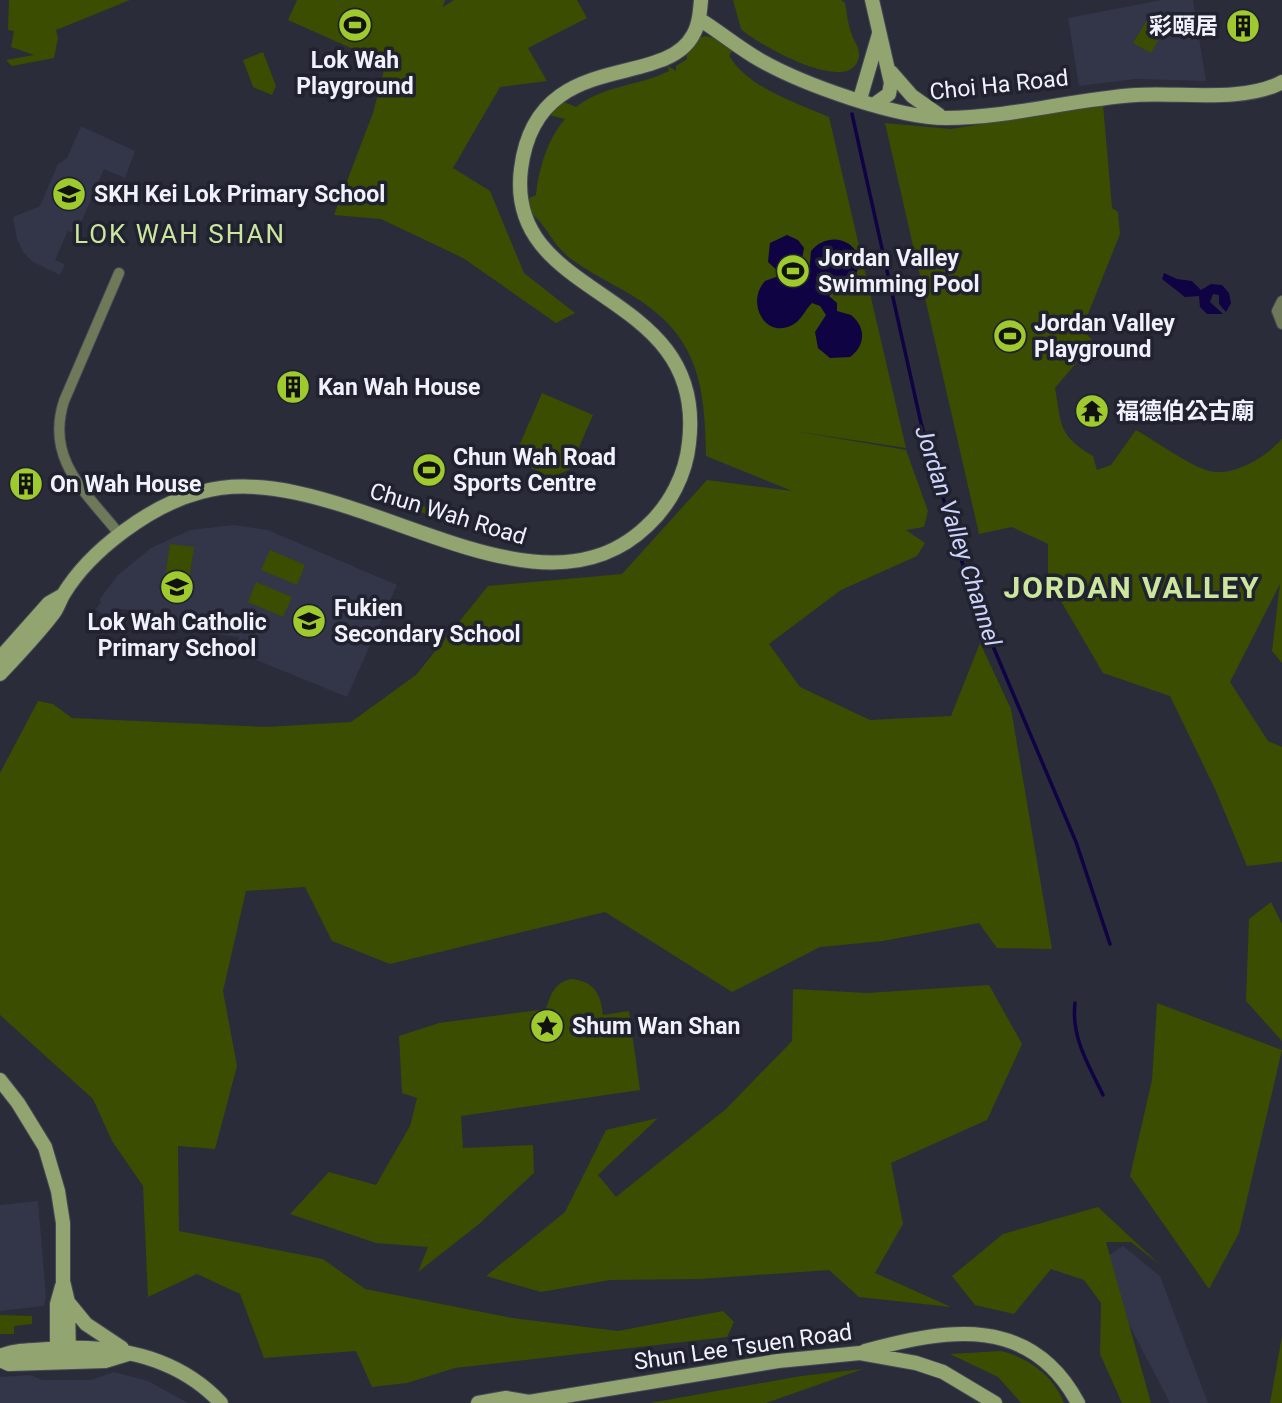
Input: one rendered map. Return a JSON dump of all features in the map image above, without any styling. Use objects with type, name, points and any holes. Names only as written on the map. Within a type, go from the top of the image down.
[{"type":"main road","name":"Chun Wah Road","points":[[0,674],[57,610],[63,596],[120,535],[144,516],[183,497],[218,488],[253,485],[306,494],[491,553],[537,563],[587,559],[621,546],[643,530],[666,504],[683,470],[690,429],[683,384],[669,353],[648,328],[567,272],[547,253],[525,213],[520,175],[526,146],[533,130],[558,99],[591,79],[654,62],[677,51],[693,37],[701,0]]},
{"type":"main road","points":[[872,0],[891,72],[889,93],[875,104]]},
{"type":"main road","name":"Choi Ha Road","points":[[699,19],[762,61],[860,99],[922,116],[947,118],[1136,95],[1217,94],[1271,88],[1282,82]]},
{"type":"main road","points":[[860,99],[879,34]]},
{"type":"main road","points":[[891,72],[929,110],[947,118]]},
{"type":"main road","name":"Chun Wah Road","points":[[0,658],[49,603],[63,596]]},
{"type":"main road","points":[[0,1080],[18,1103],[44,1147],[55,1180],[63,1223],[63,1281],[68,1302],[63,1355]]},
{"type":"main road","points":[[63,1281],[57,1304],[63,1355]]},
{"type":"main road","points":[[68,1302],[86,1324],[130,1353],[175,1368],[202,1383],[220,1401]]},
{"type":"main road","points":[[860,1353],[897,1342],[948,1335],[1008,1338],[1030,1348],[1053,1365],[1067,1382],[1078,1403]]},
{"type":"main road","points":[[0,1358],[9,1364],[63,1355],[105,1361],[130,1353]]},
{"type":"main road","name":"Shun Lee Tsuen Road","points":[[478,1403],[506,1398],[528,1402],[778,1362],[860,1353],[916,1363],[943,1372],[995,1403]]},
{"type":"street","points":[[119,273],[64,401],[59,416],[58,442],[66,466],[120,535]]},
{"type":"street","points":[[1282,301],[1278,311],[1282,324]]},
{"type":"shaded area","points":[[1162,0],[1193,0],[1206,81],[1136,79],[1079,86],[1068,18]]},
{"type":"shaded area","name":"SKH Kei Lok Primary School","points":[[81,126],[135,151],[125,178],[104,169],[76,234],[68,231],[55,260],[65,264],[60,275],[33,262],[23,252],[17,239],[13,217],[40,206],[58,164],[67,158]]},
{"type":"shaded area","points":[[787,235],[798,240],[804,248],[801,265],[805,274],[809,273],[811,251],[820,243],[839,240],[854,248],[859,266],[855,276],[829,296],[837,303],[837,311],[851,315],[861,330],[859,347],[850,357],[830,358],[818,348],[815,332],[826,315],[820,306],[812,303],[797,322],[784,328],[767,324],[762,317],[757,299],[765,281],[779,276],[799,281],[792,272],[779,272],[768,262],[770,243]]},
{"type":"shaded area","points":[[1164,273],[1177,279],[1192,281],[1201,290],[1211,284],[1222,285],[1229,293],[1231,303],[1226,312],[1219,304],[1219,295],[1213,294],[1210,302],[1223,314],[1207,314],[1200,307],[1199,296],[1185,297],[1162,279]]},
{"type":"shaded area","points":[[233,525],[268,530],[397,585],[347,697],[237,652],[239,637],[131,622],[132,610],[120,609],[118,621],[107,619],[96,609],[101,602],[99,600],[118,575],[151,548],[190,530]]},
{"type":"shaded area","points":[[38,1201],[46,1296],[44,1306],[0,1311],[0,1205]]},
{"type":"shaded area","points":[[1123,1246],[1160,1276],[1208,1403],[1170,1403],[1097,1263]]},
{"type":"shaded area","points":[[114,1372],[148,1381],[188,1403],[0,1403],[0,1377],[30,1375],[43,1380],[91,1380]]},
{"type":"green space","points":[[9,0],[130,0],[56,30],[58,38],[54,58],[12,66],[6,60],[34,55],[11,47],[14,31],[8,30]]},
{"type":"green space","points":[[297,0],[445,0],[443,7],[454,0],[577,0],[587,18],[528,48],[547,81],[500,87],[453,168],[490,191],[524,273],[575,313],[556,323],[463,258],[381,219],[334,215],[373,113],[390,47],[378,60],[288,20]]},
{"type":"green space","points":[[733,0],[841,0],[845,3],[853,38],[858,47],[859,56],[853,68],[840,72],[823,70],[765,46],[741,29]]},
{"type":"green space","points":[[1151,13],[1168,23],[1151,53],[1133,43]]},
{"type":"green space","points":[[705,36],[737,43],[729,56],[749,77],[788,100],[829,117],[906,448],[794,431],[906,450],[928,511],[924,527],[906,530],[925,543],[917,556],[841,590],[769,644],[800,687],[870,720],[951,716],[980,643],[1011,709],[1052,949],[997,948],[979,923],[883,941],[820,947],[732,992],[605,912],[390,964],[332,941],[305,887],[246,891],[223,991],[237,1066],[215,1149],[178,1146],[179,1231],[323,1259],[365,1289],[512,1318],[618,1331],[723,1311],[734,1322],[727,1337],[455,1368],[407,1383],[372,1387],[356,1351],[264,1358],[240,1294],[197,1274],[148,1297],[143,1186],[112,1141],[93,1099],[0,1015],[0,773],[38,701],[53,704],[72,718],[265,727],[351,722],[416,675],[488,586],[622,574],[707,480],[792,491],[706,456],[702,395],[698,376],[682,341],[653,310],[571,259],[529,212],[527,199],[536,195],[545,155],[553,136],[565,119],[549,115],[549,111],[564,102],[576,107],[599,94],[669,71],[668,66],[676,71],[676,66],[687,59],[684,43]]},
{"type":"green space","points":[[263,52],[276,86],[272,95],[253,87],[243,60]]},
{"type":"green space","points":[[1103,104],[1112,208],[1118,212],[1120,234],[1082,329],[1094,342],[1055,388],[1061,421],[1067,436],[1093,456],[1097,470],[1111,465],[1136,430],[1192,464],[1219,472],[1249,464],[1282,439],[1282,663],[1272,651],[1280,584],[1230,682],[1268,741],[1282,747],[1282,862],[1247,866],[1216,791],[1170,696],[1103,673],[1048,579],[1048,544],[1012,527],[979,534],[885,123],[951,129]]},
{"type":"green space","points":[[542,393],[593,415],[569,470],[551,477],[513,460]]},
{"type":"green space","points":[[390,493],[441,513],[439,518],[387,501]]},
{"type":"green space","points":[[170,544],[194,547],[188,588],[164,585]]},
{"type":"green space","points":[[270,550],[305,565],[297,585],[261,570]]},
{"type":"green space","points":[[256,582],[292,597],[283,617],[248,602]]},
{"type":"green space","points":[[1271,902],[1282,924],[1282,1041],[1246,1001],[1249,919]]},
{"type":"green space","points":[[571,979],[579,980],[595,990],[603,1015],[629,1011],[640,1090],[461,1116],[463,1148],[533,1145],[534,1173],[479,1224],[418,1272],[428,1247],[376,1243],[290,1214],[329,1172],[376,1185],[410,1126],[417,1098],[402,1093],[399,1036],[439,1023],[546,1009],[557,986]]},
{"type":"green space","points":[[989,985],[1022,1044],[987,1120],[891,1163],[903,1224],[875,1273],[951,1307],[859,1297],[829,1270],[700,1279],[610,1280],[541,1292],[486,1276],[565,1212],[606,1130],[658,1118],[598,1175],[616,1197],[726,1109],[792,1041],[793,989],[867,993]]},
{"type":"green space","points":[[1157,1003],[1282,1050],[1239,1233],[1209,1289],[1130,1176],[1152,1080]]},
{"type":"green space","points":[[1098,1207],[1160,1265],[1131,1242],[1106,1242],[1151,1403],[1122,1403],[1100,1354],[1101,1303],[1084,1280],[1051,1269],[1014,1314],[975,1305],[952,1276],[1003,1234]]},
{"type":"green space","points":[[0,1315],[32,1316],[32,1324],[14,1326],[14,1334],[0,1334]]},
{"type":"green space","points":[[1282,1336],[1282,1403],[1270,1403]]},
{"type":"green space","points":[[1001,1351],[1031,1363],[1054,1384],[1064,1403],[1021,1403],[998,1377],[950,1354]]},
{"type":"green space","points":[[863,1369],[766,1403],[650,1403],[801,1376]]},
{"type":"waterway","name":"Jordan Valley Channel","points":[[852,114],[921,423],[973,599],[1076,842],[1110,944]]},
{"type":"waterway","name":"Jordan Valley Channel","points":[[1075,1003],[1078,1039],[1103,1095]]},
{"type":"place","name":"Lok Wah Playground","points":[[355,25]]},
{"type":"place","name":"彩頤居","points":[[1243,26]]},
{"type":"place","name":"SKH Kei Lok Primary School","points":[[69,194]]},
{"type":"place","name":"Jordan Valley Swimming Pool","points":[[793,271]]},
{"type":"place","name":"Jordan Valley Playground","points":[[1010,336]]},
{"type":"place","name":"Kan Wah House","points":[[293,387]]},
{"type":"place","name":"福德伯公古廟","points":[[1092,411]]},
{"type":"place","name":"Chun Wah Road Sports Centre","points":[[429,470]]},
{"type":"place","name":"On Wah House","points":[[26,484]]},
{"type":"place","name":"Lok Wah Catholic Primary School","points":[[177,587]]},
{"type":"place","name":"Fukien Secondary School","points":[[309,621]]},
{"type":"place","name":"Shum Wan Shan","points":[[547,1026]]},
{"type":"district","name":"LOK WAH SHAN","points":[[180,234]]},
{"type":"district","name":"JORDAN VALLEY","points":[[1132,587]]}]
